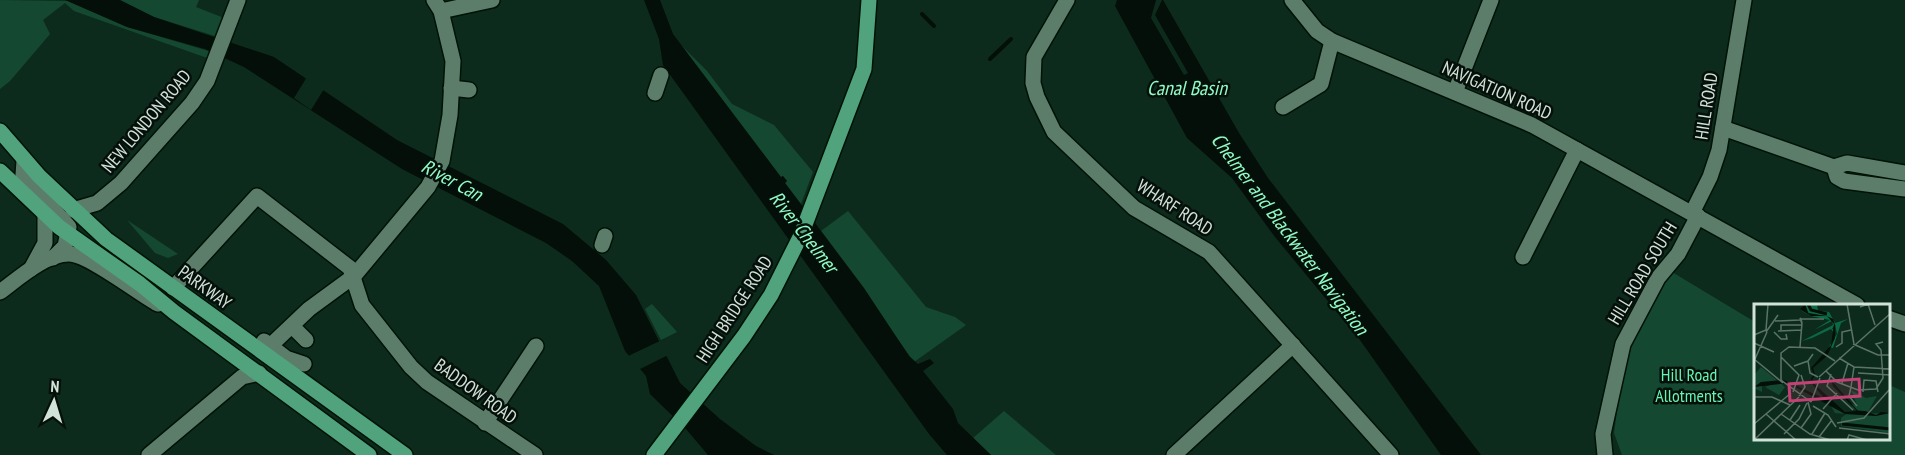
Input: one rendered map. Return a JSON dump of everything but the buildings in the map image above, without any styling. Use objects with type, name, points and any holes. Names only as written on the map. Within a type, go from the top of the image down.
[{"type":"main road","name":"HIGH BRIDGE ROAD","points":[[654,455],[744,336],[771,295],[801,235],[864,69],[868,0]]},
{"type":"main road","name":"PARKWAY","points":[[0,131],[24,161],[73,210],[114,245],[405,455]]},
{"type":"main road","name":"PARKWAY","points":[[0,171],[45,216],[369,455]]},
{"type":"street","name":"NEW LONDON ROAD","points":[[73,210],[97,203],[121,183],[192,103],[207,81],[238,0]]},
{"type":"street","points":[[304,363],[286,358],[267,343],[354,276],[428,187],[442,160],[450,115],[453,61],[438,6],[492,0]]},
{"type":"street","name":"WHARF ROAD","points":[[1067,0],[1038,47],[1033,63],[1033,83],[1037,97],[1054,132],[1134,207],[1209,252],[1391,455]]},
{"type":"street","name":"NAVIGATION ROAD","points":[[1292,0],[1317,31],[1332,41],[1532,125],[1855,304]]},
{"type":"street","points":[[1455,92],[1491,0]]},
{"type":"street","name":"HILL ROAD","points":[[1695,215],[1710,177],[1723,128],[1744,0]]},
{"type":"street","points":[[1283,107],[1321,84],[1332,41]]},
{"type":"street","points":[[655,93],[661,75]]},
{"type":"street","points":[[451,88],[469,90]]},
{"type":"street","points":[[1723,128],[1834,167],[1847,163],[1905,173]]},
{"type":"street","points":[[1523,257],[1577,150]]},
{"type":"street","points":[[0,292],[30,270],[53,258],[65,246],[69,234],[69,226],[64,219],[23,175],[24,161]]},
{"type":"street","points":[[1834,167],[1837,177],[1844,181],[1905,189]]},
{"type":"street","name":"BADDOW ROAD","points":[[172,288],[257,196],[344,262],[354,276],[356,294],[362,305],[411,367],[455,404],[535,455]]},
{"type":"street","name":"HILL ROAD SOUTH","points":[[1605,455],[1603,434],[1623,344],[1658,278],[1678,254],[1695,215]]},
{"type":"street","points":[[30,270],[45,243],[45,216]]},
{"type":"street","name":"PARKWAY","points":[[53,258],[71,254],[85,258],[135,291],[174,312]]},
{"type":"street","points":[[1890,319],[1905,324]]},
{"type":"street","points":[[292,326],[306,340]]},
{"type":"street","points":[[1174,455],[1293,345]]},
{"type":"street","points":[[485,423],[536,346]]},
{"type":"street","points":[[149,455],[242,377],[259,373]]},
{"type":"green space","points":[[0,0],[69,1],[127,27],[212,52],[210,59],[74,11],[65,3],[43,20],[50,34],[10,81],[0,89]]},
{"type":"green space","points":[[120,0],[199,0],[196,7],[224,18],[218,37],[154,17]]},
{"type":"green space","points":[[681,45],[707,71],[732,104],[774,125],[813,172],[801,204],[785,183],[787,181],[783,176],[781,178]]},
{"type":"green space","points":[[848,211],[926,307],[955,317],[966,325],[914,362],[821,231]]},
{"type":"green space","points":[[127,220],[178,254],[168,258],[155,253]]},
{"type":"green space","name":"Hill Road Allotments","points":[[1672,272],[1754,321],[1754,440],[1890,440],[1890,385],[1905,392],[1905,455],[1622,455],[1614,433],[1620,388],[1630,347],[1639,324]]},
{"type":"green space","points":[[652,304],[677,332],[661,340],[645,309]]},
{"type":"green space","points":[[1004,411],[1056,455],[991,455],[973,438]]},
{"type":"water","name":"River Can","points":[[65,0],[120,0],[154,17],[274,57],[397,140],[563,224],[606,260],[636,295],[680,383],[720,419],[756,446],[774,455],[708,455],[686,429],[650,394],[646,376],[625,351],[599,286],[572,261],[546,243],[402,169],[244,67],[205,49],[127,27]]},
{"type":"water","name":"River Chelmer","points":[[644,0],[660,0],[673,34],[781,177],[783,176],[787,181],[785,183],[864,288],[909,356],[918,364],[930,359],[934,363],[923,371],[953,409],[958,423],[991,455],[947,455],[929,434],[663,65],[659,39]]},
{"type":"water","name":"Canal Basin","points":[[1117,0],[1163,0],[1239,133],[1268,178],[1481,455],[1441,455],[1360,340],[1275,237],[1232,178],[1187,138],[1115,6]]},
{"type":"pier","points":[[1156,0],[1162,0],[1155,15],[1188,73],[1184,75],[1151,18]]},
{"type":"pier","points":[[307,77],[324,89],[311,110],[294,98]]},
{"type":"pier","points":[[664,339],[670,354],[636,371],[626,357]]},
{"type":"waterway","points":[[922,14],[934,26]]},
{"type":"waterway","points":[[990,59],[1011,39]]},
{"type":"water label","name":"Chelmer and Blackwater Navigation","points":[[1290,234]]}]
